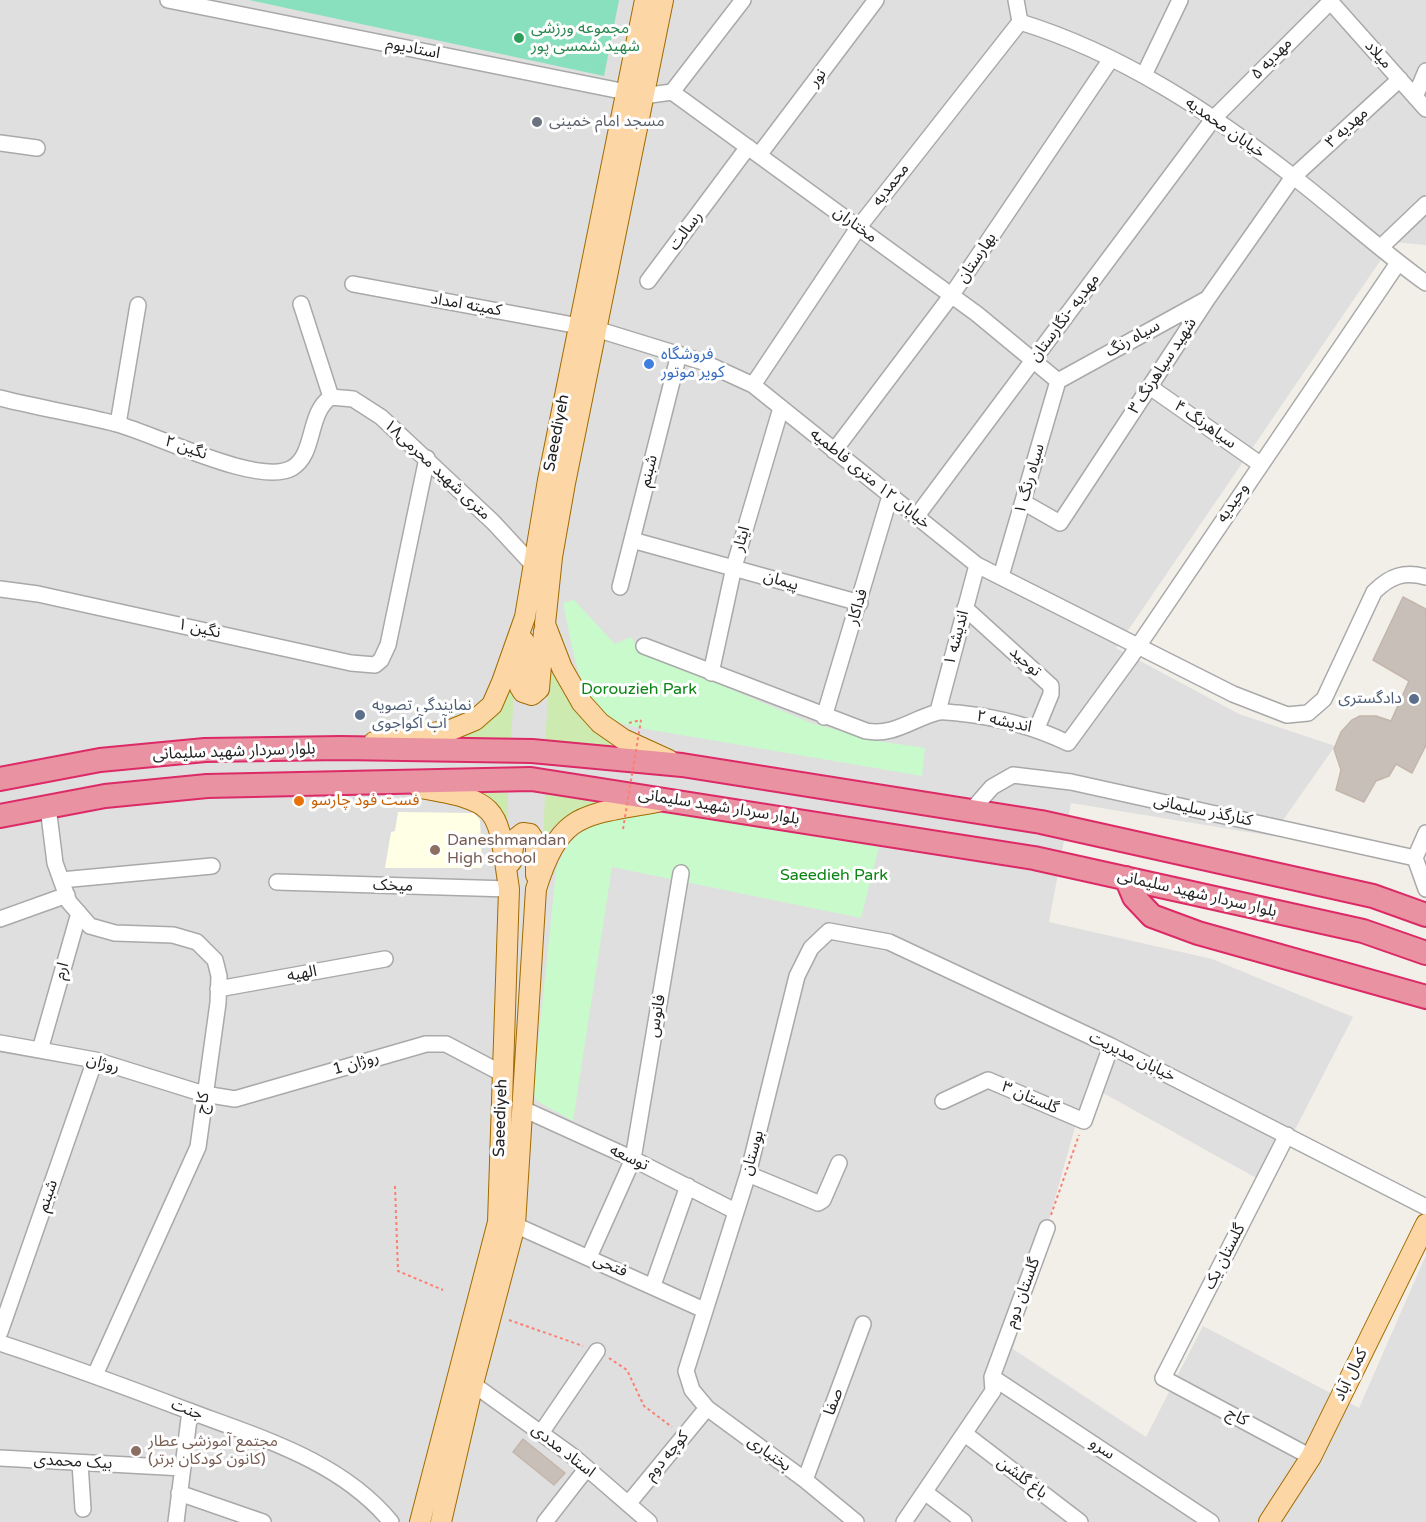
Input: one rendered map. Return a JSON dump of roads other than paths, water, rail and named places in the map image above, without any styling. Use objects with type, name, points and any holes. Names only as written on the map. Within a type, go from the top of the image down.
[{"type":"highway","name":"بلوار سردار شهید سلیمانی","points":[[0,779],[100,760],[193,751],[341,748],[532,751],[682,765],[1041,822],[1373,896],[1426,915]]},
{"type":"highway","name":"بلوار سردار شهید سلیمانی","points":[[0,816],[105,796],[207,786],[393,784],[531,779],[670,799],[1034,858],[1363,931],[1426,953]]},
{"type":"highway","points":[[1240,903],[1254,886],[1246,868]]},
{"type":"highway","points":[[1126,878],[1134,897],[1152,916],[1197,933],[1426,997]]},
{"type":"highway","points":[[1317,884],[1308,893],[1309,904],[1322,922]]},
{"type":"main road","name":"Saeediyeh","points":[[635,94],[645,0]]},
{"type":"main road","name":"Saeediyeh","points":[[341,748],[451,730],[475,720],[492,705],[525,617],[532,564],[587,328],[635,94],[663,0]]},
{"type":"main road","name":"Saeediyeh","points":[[587,328],[552,557],[545,624],[569,682],[582,704],[600,723],[623,739],[682,765]]},
{"type":"main road","points":[[525,617],[520,687],[529,695],[539,689],[545,624]]},
{"type":"main road","name":"Saeediyeh","points":[[393,784],[466,795],[482,802],[493,814],[502,839],[509,889],[498,1222],[465,1382],[441,1522]]},
{"type":"main road","name":"Saeediyeh","points":[[420,1522],[515,1225],[536,889],[553,844],[570,825],[593,814],[670,799]]},
{"type":"main road","points":[[509,889],[514,840],[519,834],[526,833],[533,836],[536,843],[536,889]]},
{"type":"main road","name":"کمال آباد","points":[[1269,1522],[1311,1457],[1426,1224]]},
{"type":"street","name":"استادیوم","points":[[168,0],[200,3],[635,94]]},
{"type":"street","points":[[635,94],[672,92],[743,0]]},
{"type":"street","name":"نور","points":[[753,151],[876,0]]},
{"type":"street","points":[[1016,0],[1020,22]]},
{"type":"street","points":[[1144,75],[1180,0]]},
{"type":"street","name":"میلاد","points":[[1336,3],[1426,109]]},
{"type":"street","name":"مهدیه ۵","points":[[1214,118],[1336,3]]},
{"type":"street","name":"خیابان محمدیه","points":[[1020,22],[1061,34],[1144,75],[1214,118],[1293,177],[1398,263],[1426,283]]},
{"type":"street","name":"محمدیه","points":[[753,385],[858,228],[1020,22]]},
{"type":"street","name":"بهارستان","points":[[834,451],[951,296],[1111,59]]},
{"type":"street","points":[[1415,97],[1426,71]]},
{"type":"street","name":"مهدیه ۳","points":[[1293,177],[1400,79]]},
{"type":"street","name":"مختاران","points":[[672,92],[951,296],[1034,359],[1058,381]]},
{"type":"street","name":"مهدیه -نگارستان","points":[[916,517],[1214,118]]},
{"type":"street","points":[[0,143],[37,148]]},
{"type":"street","name":"رسالت","points":[[648,281],[753,151]]},
{"type":"street","name":"شهید سیاهرنگ ۳","points":[[1023,502],[1060,523],[1208,298],[1293,177]]},
{"type":"street","points":[[1381,247],[1426,204]]},
{"type":"street","name":"وحیدیه","points":[[1068,743],[1138,645],[1398,263]]},
{"type":"street","name":"کمیته امداد","points":[[353,284],[587,328]]},
{"type":"street","name":"سیاه رنگ","points":[[1058,381],[1208,298]]},
{"type":"street","points":[[301,304],[331,397]]},
{"type":"street","points":[[118,424],[138,305]]},
{"type":"street","name":"خیابان ۱۲ متری فاطمیه","points":[[587,328],[679,354],[753,385],[977,565],[1233,694],[1287,715],[1308,713],[1324,699],[1374,592],[1385,580],[1404,573],[1426,577]]},
{"type":"street","name":"شبنم","points":[[620,587],[679,354]]},
{"type":"street","name":"سیاه رنگ ۱","points":[[1001,576],[1058,381]]},
{"type":"street","name":"سیاهرنگ ۴","points":[[1150,387],[1260,464]]},
{"type":"street","name":"نگین ۲","points":[[0,399],[118,424],[244,469],[282,472],[294,466],[301,458],[319,411],[331,397]]},
{"type":"street","name":"۱۸متری شهید محرمی","points":[[331,397],[347,397],[371,409],[427,458],[532,564]]},
{"type":"street","name":"ایثار","points":[[711,673],[734,567],[781,408]]},
{"type":"street","name":"نگین ۱","points":[[0,589],[38,594],[365,665],[380,661],[388,645],[427,458]]},
{"type":"street","name":"فداکار","points":[[824,717],[860,603],[890,496]]},
{"type":"street","name":"پیمان","points":[[632,540],[860,603]]},
{"type":"street","name":"اندیشه ۱","points":[[938,711],[977,565]]},
{"type":"street","name":"توحید","points":[[965,608],[1051,686],[1052,694],[1037,728]]},
{"type":"street","points":[[644,646],[824,717],[878,733],[896,730],[938,711]]},
{"type":"street","name":"اندیشه ۲","points":[[938,711],[983,715],[1037,728],[1068,743]]},
{"type":"street","name":"کنارگذر سلیمانی","points":[[971,811],[992,787],[1013,775],[1071,782],[1414,858]]},
{"type":"street","points":[[48,807],[56,863],[67,895],[79,913]]},
{"type":"street","points":[[1426,833],[1414,858],[1426,889]]},
{"type":"street","points":[[61,880],[212,866]]},
{"type":"street","name":"فانوس","points":[[589,1257],[633,1159],[681,873]]},
{"type":"street","name":"میخک","points":[[277,882],[509,889]]},
{"type":"street","points":[[0,919],[67,895]]},
{"type":"street","name":"کاج","points":[[79,913],[90,926],[115,933],[173,935],[196,942],[214,960],[218,989],[198,1147],[95,1375]]},
{"type":"street","name":"ارم","points":[[40,1050],[79,913]]},
{"type":"street","name":"خیابان مدیریت","points":[[829,932],[889,942],[1111,1046],[1426,1208]]},
{"type":"street","name":"بوستان","points":[[687,1380],[686,1371],[704,1310],[748,1174],[797,976],[811,948],[829,932]]},
{"type":"street","name":"الهیه","points":[[218,989],[386,959]]},
{"type":"street","name":"روژان","points":[[0,1043],[95,1060],[204,1094]]},
{"type":"street","name":"روژان 1","points":[[204,1094],[235,1099],[426,1044],[446,1044],[503,1074]]},
{"type":"street","name":"گلستان ۳","points":[[943,1101],[988,1080],[1084,1121],[1111,1046]]},
{"type":"street","name":"شبنم","points":[[0,1332],[95,1060]]},
{"type":"street","name":"توسعه","points":[[521,1108],[633,1159],[735,1211]]},
{"type":"street","name":"گلستان یک","points":[[1163,1378],[1287,1135]]},
{"type":"street","points":[[748,1174],[818,1203],[823,1200],[839,1163]]},
{"type":"street","points":[[653,1285],[687,1186]]},
{"type":"street","name":"فتحی","points":[[515,1225],[653,1285],[704,1310]]},
{"type":"street","name":"گلستان دوم","points":[[904,1522],[926,1493],[993,1391],[992,1377],[1047,1228]]},
{"type":"street","name":"صفا","points":[[805,1480],[862,1324]]},
{"type":"street","name":"جنت","points":[[0,1343],[95,1375],[304,1454],[358,1490],[391,1522]]},
{"type":"street","points":[[541,1433],[597,1351]]},
{"type":"street","name":"سرو","points":[[992,1377],[1211,1522]]},
{"type":"street","name":"کاج","points":[[1163,1378],[1311,1457]]},
{"type":"street","name":"بختیاری","points":[[687,1380],[707,1408],[805,1480],[856,1522]]},
{"type":"street","name":"استاد مددی","points":[[465,1382],[588,1468],[649,1522]]},
{"type":"street","name":"کوچه دوم","points":[[628,1504],[707,1408]]},
{"type":"street","points":[[176,1522],[190,1411]]},
{"type":"street","name":"باغ گلشن","points":[[965,1434],[1080,1522]]},
{"type":"street","name":"بیک محمدی","points":[[0,1458],[183,1468]]},
{"type":"street","points":[[80,1463],[83,1509]]},
{"type":"street","points":[[545,1522],[588,1468]]},
{"type":"street","points":[[179,1493],[263,1522]]},
{"type":"street","points":[[926,1493],[964,1522]]},
{"type":"place","name":"مجموعه ورزشی شهید شمسی پور","points":[[519,38]]},
{"type":"place","name":"مسجد امام خمینی","points":[[537,122]]},
{"type":"place","name":"فروشگاه کویر موتور","points":[[649,364]]},
{"type":"place","name":"دادگستری","points":[[1414,699]]},
{"type":"place","name":"نمایندگی تصویه آب آکواجوی","points":[[360,715]]},
{"type":"place","name":"فست فود چارسو","points":[[299,801]]},
{"type":"place","name":"Daneshmandan High school","points":[[435,850]]},
{"type":"place","name":"مجتمع آموزشی عطار (کانون کودکان برتر)","points":[[136,1451]]},
{"type":"park label","name":"Dorouzieh Park","points":[[639,690]]},
{"type":"park label","name":"Saeedieh Park","points":[[834,876]]}]
